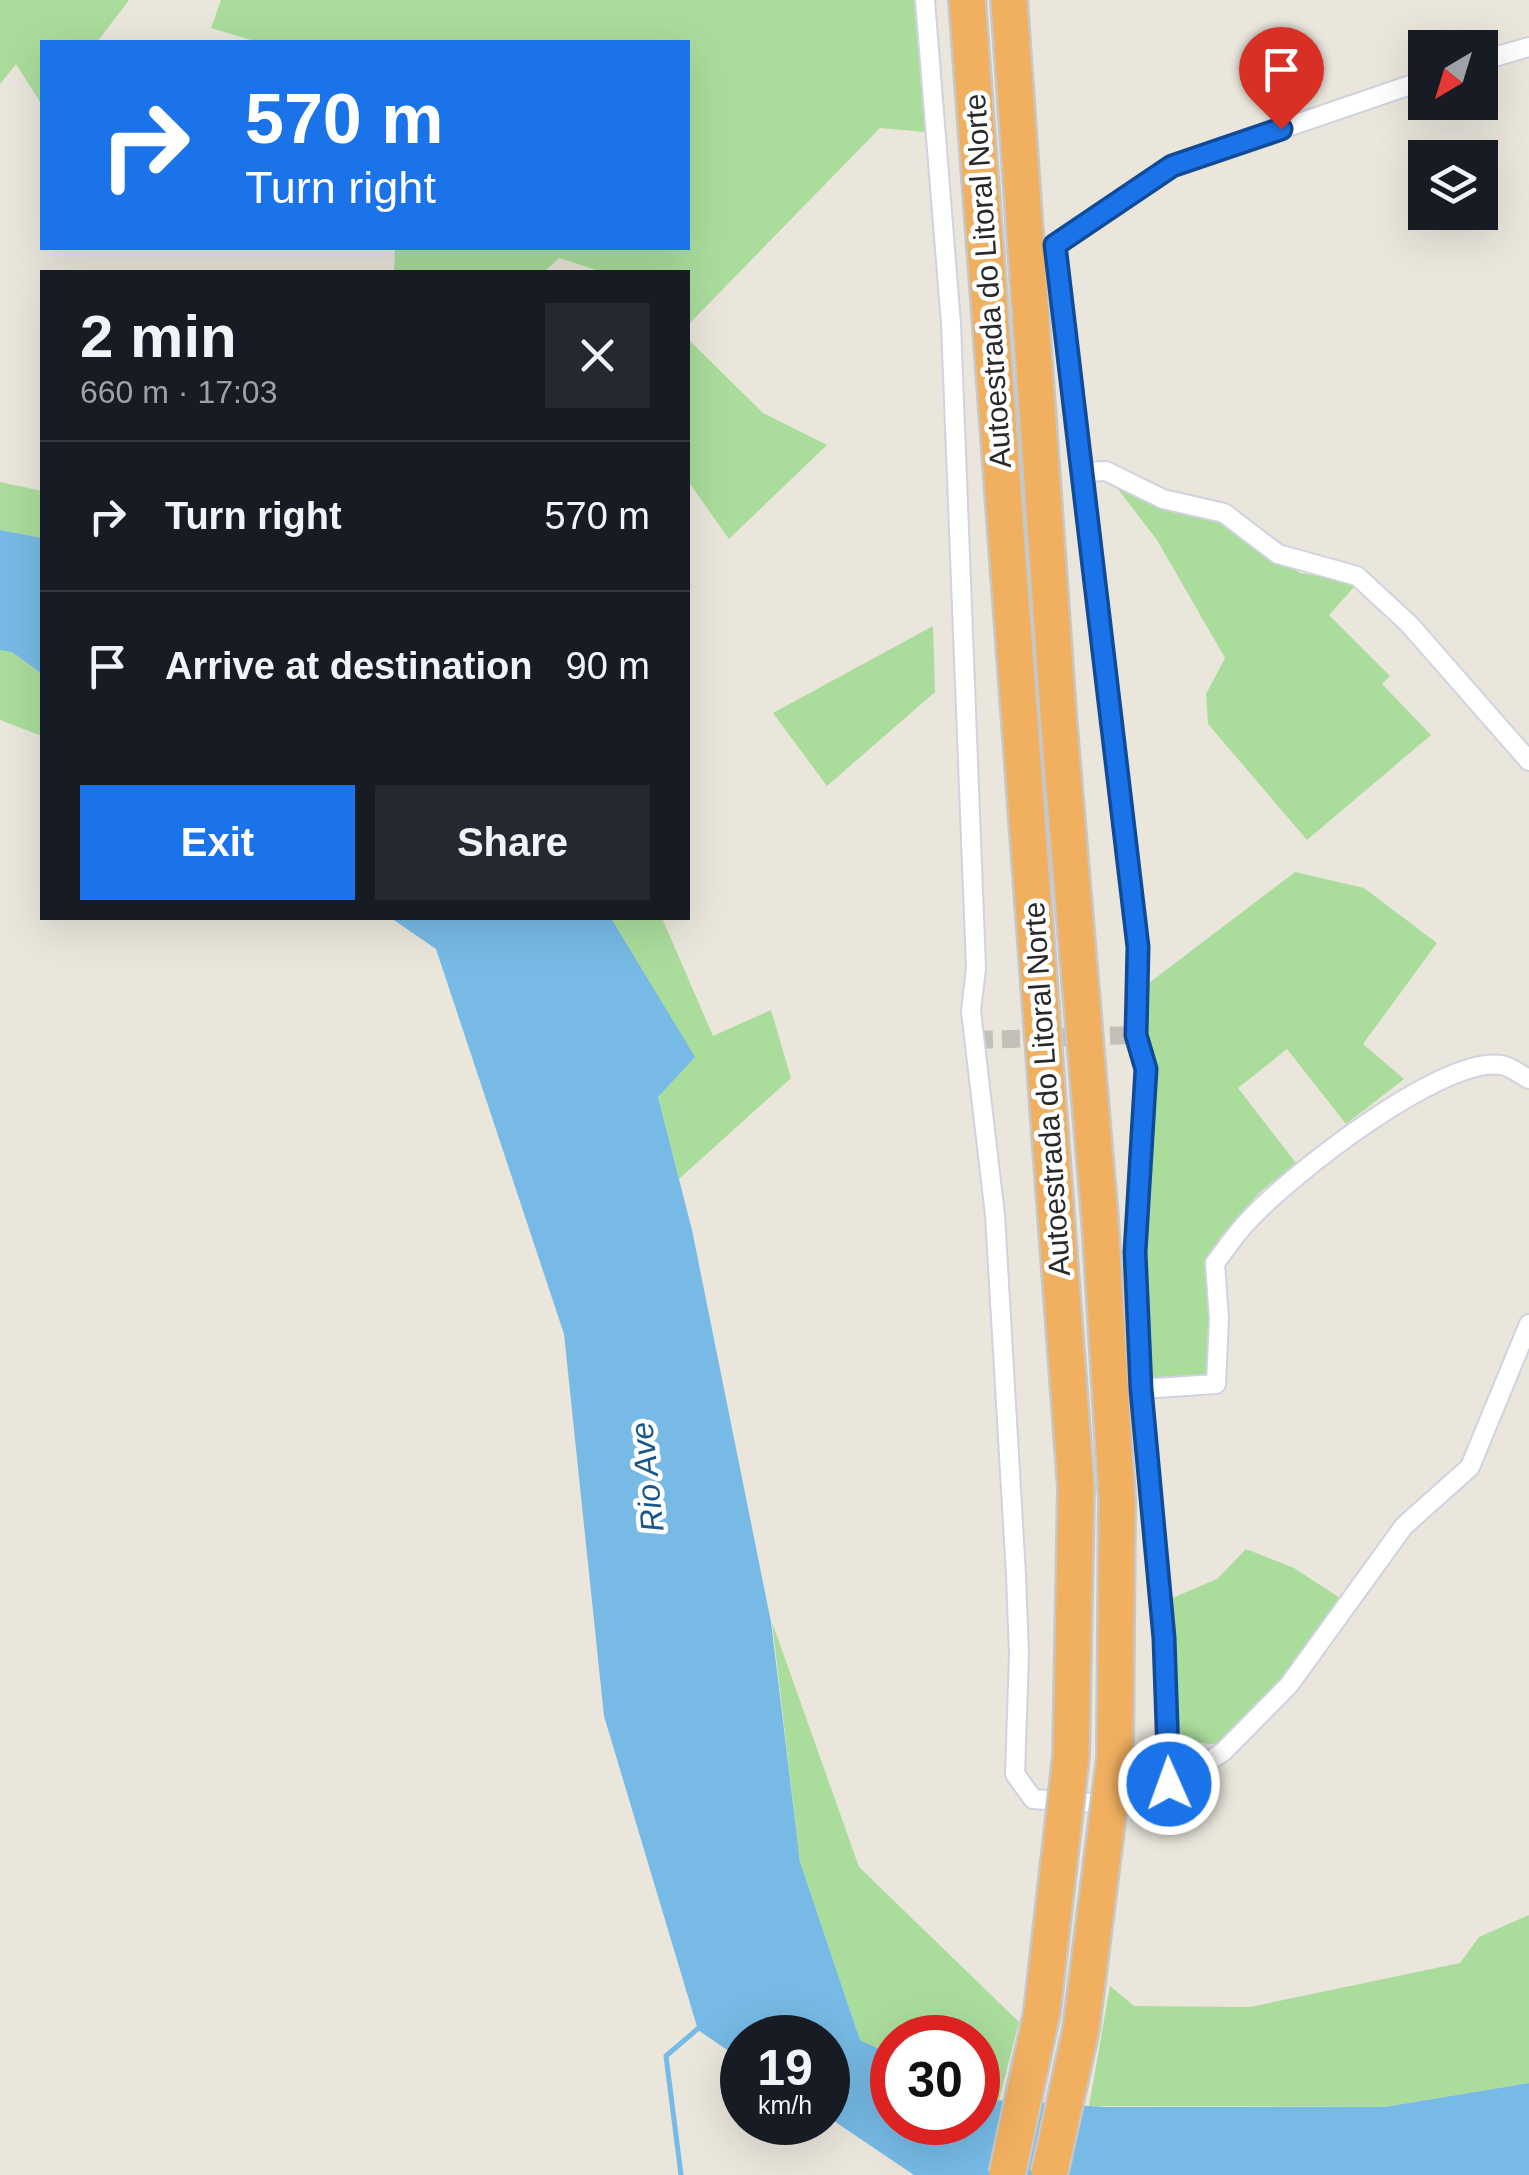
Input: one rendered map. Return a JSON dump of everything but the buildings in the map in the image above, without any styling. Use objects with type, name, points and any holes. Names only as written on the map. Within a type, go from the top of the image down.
[{"type":"highway","name":"Autoestrada do Litoral Norte","points":[[968,0],[1076,1488],[1072,1756],[1042,2012],[1007,2175]]},
{"type":"highway","name":"Autoestrada do Litoral Norte","points":[[1008,0],[1059,727],[1100,1220],[1116,1499],[1115,1757],[1080,2029],[1049,2175]]},
{"type":"street","points":[[924,0],[951,324],[976,968],[971,1010],[994,1214],[1017,1595],[1015,1774],[1033,1799],[1142,1806],[1169,1784],[1224,1751],[1289,1685],[1340,1620],[1404,1526],[1470,1467],[1529,1324]]},
{"type":"street","points":[[1498,56],[1529,47]]},
{"type":"street","points":[[1169,1784],[1164,1638],[1141,1389],[1135,1252],[1146,1069],[1136,1035],[1138,947],[1055,245],[1172,166],[1408,86]]},
{"type":"street","points":[[1084,472],[1106,472],[1163,499],[1224,513],[1278,554],[1356,576],[1408,624],[1529,761]]},
{"type":"street","points":[[1141,1389],[1216,1384],[1219,1319],[1215,1263],[1250,1219],[1323,1157],[1416,1091],[1453,1072],[1502,1065],[1529,1079]]},
{"type":"green space","points":[[0,0],[129,0],[99,40],[40,40],[40,102],[16,64],[0,84]]},
{"type":"green space","points":[[221,0],[914,0],[925,132],[880,128],[690,323],[690,270],[596,270],[559,258],[546,270],[394,270],[395,250],[690,250],[690,40],[251,40],[211,28]]},
{"type":"green space","points":[[690,341],[763,413],[827,445],[729,539],[690,484]]},
{"type":"green space","points":[[1111,480],[1230,525],[1300,573],[1346,580],[1354,587],[1329,615],[1390,676],[1382,684],[1431,735],[1307,840],[1208,724],[1206,694],[1225,658],[1157,540]]},
{"type":"green space","points":[[0,482],[40,491],[40,538],[0,530]]},
{"type":"green space","points":[[933,626],[935,692],[827,786],[773,713]]},
{"type":"green space","points":[[0,650],[12,652],[40,673],[40,735],[0,720]]},
{"type":"green space","points":[[1295,872],[1364,888],[1437,943],[1363,1044],[1404,1079],[1346,1124],[1287,1049],[1238,1088],[1296,1163],[1260,1192],[1220,1237],[1208,1264],[1214,1322],[1210,1370],[1195,1381],[1155,1383],[1145,1375],[1140,1262],[1156,1072],[1142,1037],[1141,989]]},
{"type":"green space","points":[[612,920],[663,920],[713,1036],[771,1010],[791,1078],[679,1179],[658,1097],[694,1057]]},
{"type":"green space","points":[[1246,1549],[1294,1568],[1343,1600],[1264,1702],[1231,1736],[1215,1744],[1180,1738],[1170,1599],[1217,1579]]},
{"type":"green space","points":[[772,1622],[859,1867],[1019,2022],[1000,2096],[1000,2015],[870,2015],[870,2045],[860,2040],[800,1862]]},
{"type":"green space","points":[[1529,1915],[1529,2083],[1384,2107],[1089,2106],[1110,1986],[1134,2006],[1250,2007],[1460,1963],[1479,1937]]},
{"type":"water","points":[[0,530],[40,538],[40,673],[12,652],[0,650]]},
{"type":"water","name":"Rio Ave","points":[[394,920],[612,920],[695,1057],[658,1097],[692,1230],[771,1622],[800,1862],[860,2040],[870,2045],[870,2145],[1000,2145],[1000,2100],[1105,2107],[1384,2107],[1529,2083],[1529,2175],[914,2175],[850,2132],[850,2015],[720,2015],[720,2045],[698,2030],[604,1716],[564,1334],[436,949]]},
{"type":"waterway","points":[[681,2175],[666,2056],[701,2026]]},
{"type":"tunnel","points":[[975,1040],[1136,1035]]},
{"type":"route","points":[[1169,1784],[1164,1638],[1141,1389],[1135,1252],[1146,1069],[1136,1035],[1138,947],[1055,245],[1172,166],[1281,129]]}]
